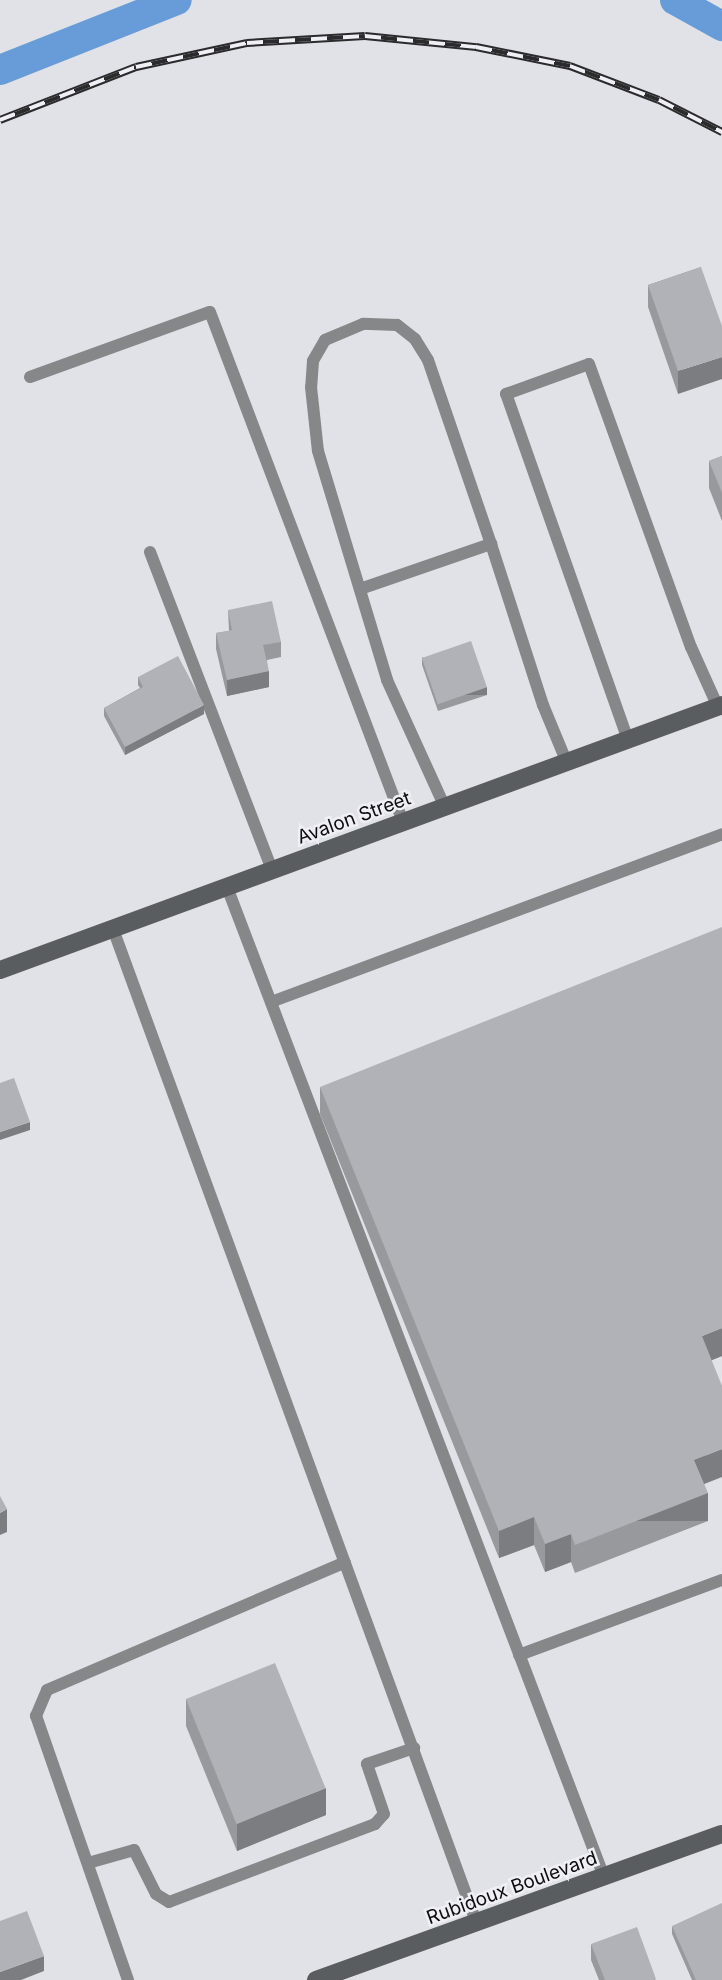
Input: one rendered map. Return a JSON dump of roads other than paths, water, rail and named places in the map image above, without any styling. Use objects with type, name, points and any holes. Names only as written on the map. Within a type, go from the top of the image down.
[{"type":"street","name":"Avalon Street","points":[[0,970],[720,706]]},
{"type":"street","name":"Rubidoux Boulevard","points":[[318,1980],[722,1834]]},
{"type":"lane","points":[[30,377],[210,312],[403,822]]},
{"type":"lane","points":[[444,807],[387,680],[318,451],[311,387],[313,361],[326,340],[363,324],[397,325],[422,350],[491,544],[543,705],[567,763]]},
{"type":"lane","points":[[628,740],[506,394],[589,364],[691,647],[720,706]]},
{"type":"lane","points":[[360,589],[491,544]]},
{"type":"lane","points":[[150,552],[272,870]]},
{"type":"lane","points":[[271,1002],[722,834]]},
{"type":"lane","points":[[227,887],[604,1877]]},
{"type":"lane","points":[[113,929],[477,1924]]},
{"type":"lane","points":[[128,1980],[36,1716],[47,1690],[345,1562]]},
{"type":"lane","points":[[519,1655],[722,1580]]},
{"type":"lane","points":[[88,1863],[135,1850],[156,1894],[169,1902],[375,1825],[384,1814],[367,1764],[414,1748]]},
{"type":"waterway","points":[[0,70],[177,0]]},
{"type":"waterway","points":[[675,0],[722,26]]},
{"type":"railway","points":[[0,120],[136,67],[247,43],[365,36],[476,47],[570,66],[659,100],[722,132]]}]
